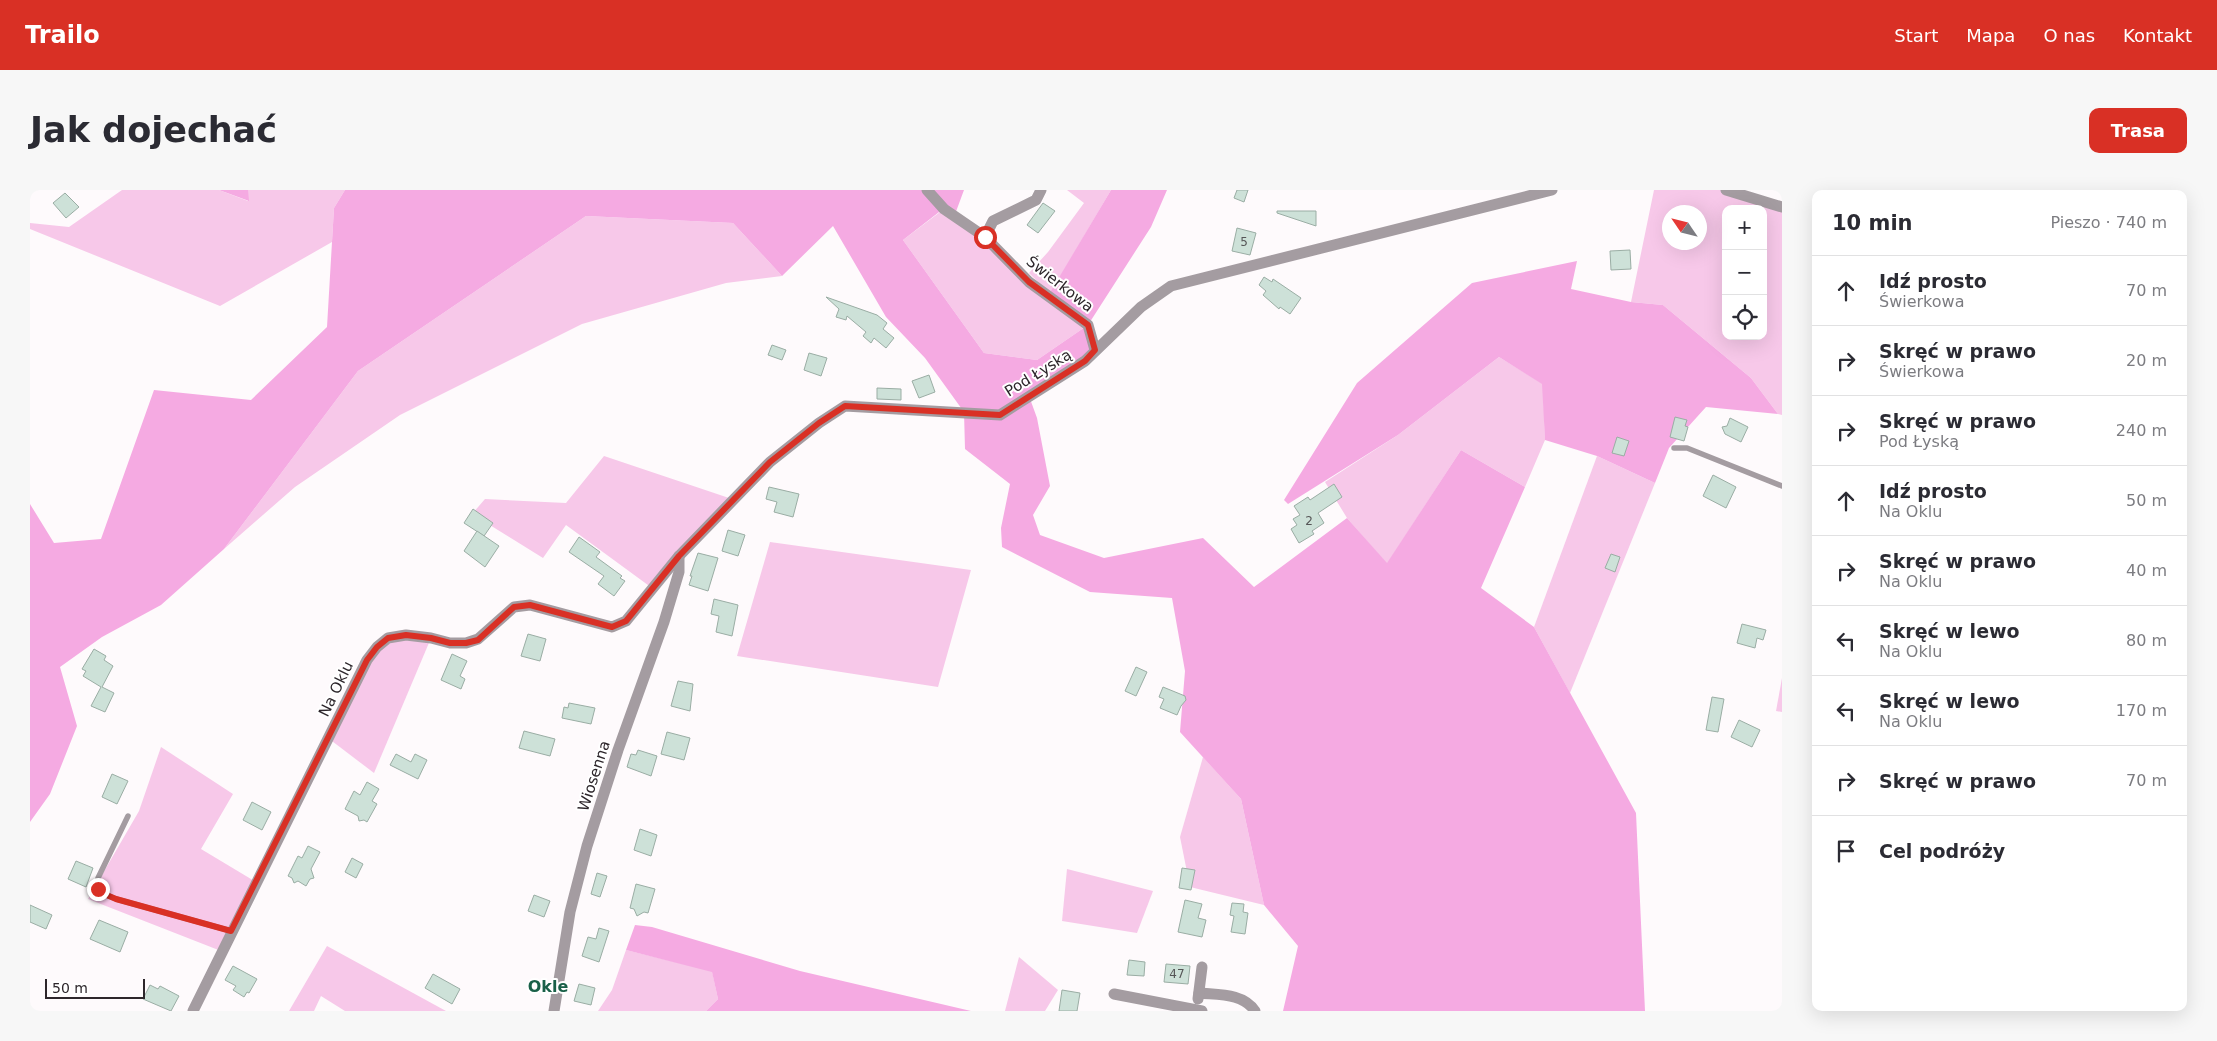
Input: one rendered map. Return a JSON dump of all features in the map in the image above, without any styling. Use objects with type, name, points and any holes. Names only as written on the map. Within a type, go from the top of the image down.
[{"type":"street","name":"Świerkowa","points":[[927,190],[944,209],[985,237],[1029,282],[1088,325],[1095,350]]},
{"type":"street","points":[[985,237],[993,221],[1036,200],[1041,190]]},
{"type":"street","name":"Pod Łyską","points":[[679,556],[770,462],[819,423],[845,406],[1000,415],[1085,361],[1141,307],[1171,286],[1552,190]]},
{"type":"street","points":[[1726,190],[1782,207]]},
{"type":"street","name":"Na Oklu","points":[[193,1011],[367,660],[377,647],[388,638],[406,635],[431,638],[450,643],[466,643],[478,640],[514,607],[530,605],[612,627],[626,621],[679,556]]},
{"type":"street","name":"Wiosenna","points":[[554,1011],[570,912],[587,846],[621,741],[680,572],[679,556]]},
{"type":"street","points":[[1197,1010],[1202,967]]},
{"type":"street","points":[[1199,993],[1234,996],[1250,1002],[1255,1011]]},
{"type":"street","points":[[1114,994],[1202,1011]]},
{"type":"lane","points":[[1674,448],[1687,448],[1782,486]]},
{"type":"lane","points":[[128,816],[98,878],[98,889],[102,893],[116,899],[231,931]]},
{"type":"shaded area","points":[[122,190],[219,190],[248,201],[248,190],[345,190],[334,208],[332,242],[220,306],[30,229],[30,223],[69,227]]},
{"type":"shaded area","points":[[219,190],[248,190],[249,201]]},
{"type":"shaded area","points":[[345,190],[964,190],[954,217],[943,209],[903,240],[984,353],[1037,360],[1088,325],[1095,350],[1029,396],[1037,418],[1050,486],[1033,515],[1040,535],[1104,558],[1203,538],[1254,587],[1347,518],[1387,563],[1461,450],[1525,487],[1481,588],[1534,627],[1636,813],[1645,1011],[1283,1011],[1298,946],[1264,905],[1241,799],[1180,732],[1185,671],[1172,598],[1090,592],[1002,547],[1001,528],[1010,484],[965,449],[964,412],[925,358],[886,317],[833,226],[782,276],[733,223],[586,216],[358,371],[224,549],[161,605],[102,637],[60,667],[77,726],[50,794],[30,822],[30,504],[54,543],[101,539],[154,390],[251,400],[327,327],[334,208]]},
{"type":"shaded area","points":[[1067,190],[1111,190],[1050,294],[1029,273],[1048,252],[1084,203]]},
{"type":"shaded area","points":[[1111,190],[1167,190],[1151,227],[1088,325],[1048,296]]},
{"type":"shaded area","points":[[1654,190],[1726,190],[1782,207],[1782,415],[1778,414],[1751,378],[1663,305],[1631,302]]},
{"type":"shaded area","points":[[944,209],[1029,282],[1088,325],[1037,360],[984,353],[903,240]]},
{"type":"shaded area","points":[[586,216],[733,223],[782,276],[726,283],[582,324],[400,415],[295,487],[224,549],[358,371]]},
{"type":"shaded area","points":[[1577,261],[1571,289],[1631,302],[1663,305],[1751,378],[1778,414],[1706,407],[1669,448],[1655,483],[1597,456],[1545,440],[1542,384],[1499,357],[1398,435],[1288,504],[1284,500],[1357,383],[1472,283]]},
{"type":"shaded area","points":[[1499,357],[1543,384],[1545,440],[1525,487],[1461,450],[1387,564],[1347,518],[1325,482],[1398,435]]},
{"type":"shaded area","points":[[604,456],[735,500],[652,588],[566,525],[543,558],[472,514],[485,499],[566,503]]},
{"type":"shaded area","points":[[1597,456],[1655,483],[1570,693],[1534,627]]},
{"type":"shaded area","points":[[770,542],[971,570],[938,687],[737,656]]},
{"type":"shaded area","points":[[388,638],[431,638],[374,773],[328,738],[367,660]]},
{"type":"shaded area","points":[[1782,678],[1782,712],[1776,711]]},
{"type":"shaded area","points":[[161,747],[233,794],[201,849],[256,882],[221,951],[88,899],[139,811]]},
{"type":"shaded area","points":[[1203,757],[1241,799],[1264,905],[1190,887],[1180,837]]},
{"type":"shaded area","points":[[1067,869],[1153,891],[1137,933],[1062,921]]},
{"type":"shaded area","points":[[635,925],[652,927],[800,971],[971,1011],[706,1011],[718,999],[712,972],[626,950]]},
{"type":"shaded area","points":[[327,946],[446,1011],[345,1011],[321,996],[314,1011],[289,1011]]},
{"type":"shaded area","points":[[626,950],[712,971],[718,999],[706,1011],[598,1011],[612,990]]},
{"type":"shaded area","points":[[1019,957],[1058,990],[1045,1011],[1005,1011]]},
{"type":"building","points":[[1237,190],[1248,190],[1244,202],[1234,198]]},
{"type":"building","points":[[65,193],[79,207],[66,218],[53,203]]},
{"type":"building","points":[[1043,203],[1055,211],[1038,233],[1027,225]]},
{"type":"building","points":[[1277,211],[1316,211],[1316,226],[1277,213]]},
{"type":"building","points":[[1237,228],[1256,233],[1250,255],[1232,251]]},
{"type":"building","points":[[1630,250],[1631,269],[1611,270],[1610,251]]},
{"type":"building","points":[[1264,277],[1272,282],[1273,279],[1301,298],[1290,314],[1280,307],[1279,309],[1263,295],[1266,291],[1259,285]]},
{"type":"building","points":[[826,297],[877,315],[887,323],[883,329],[894,338],[886,348],[874,338],[871,343],[863,336],[866,332],[847,316],[846,320],[836,317],[839,309]]},
{"type":"building","points":[[772,345],[786,350],[782,360],[768,355]]},
{"type":"building","points":[[809,353],[827,358],[821,376],[804,370]]},
{"type":"building","points":[[929,375],[935,392],[919,398],[912,381]]},
{"type":"building","points":[[877,388],[901,389],[901,400],[877,399]]},
{"type":"building","points":[[1675,417],[1687,420],[1685,426],[1688,427],[1684,441],[1670,437]]},
{"type":"building","points":[[1730,418],[1748,427],[1741,442],[1725,434],[1722,427],[1727,426]]},
{"type":"building","points":[[1617,437],[1629,441],[1624,456],[1612,453]]},
{"type":"building","points":[[1713,475],[1736,487],[1726,508],[1703,496]]},
{"type":"building","points":[[1334,484],[1342,497],[1318,513],[1324,523],[1312,531],[1314,534],[1299,543],[1291,529],[1297,525],[1293,519],[1300,515],[1294,506],[1308,497],[1310,500]]},
{"type":"building","points":[[769,487],[799,494],[793,517],[774,512],[777,502],[766,499]]},
{"type":"building","points":[[473,509],[493,523],[484,536],[464,523]]},
{"type":"building","points":[[728,530],[745,535],[738,556],[722,551]]},
{"type":"building","points":[[477,531],[499,546],[485,567],[464,551]]},
{"type":"building","points":[[579,537],[600,552],[596,557],[622,576],[620,578],[625,581],[614,596],[598,584],[604,576],[569,552]]},
{"type":"building","points":[[698,553],[718,558],[708,591],[689,585]]},
{"type":"building","points":[[1611,554],[1620,557],[1615,572],[1605,568]]},
{"type":"building","points":[[714,599],[738,605],[732,636],[716,632],[719,616],[711,614]]},
{"type":"building","points":[[1742,624],[1766,630],[1763,640],[1757,638],[1755,648],[1737,643]]},
{"type":"building","points":[[528,634],[546,639],[540,661],[521,656]]},
{"type":"building","points":[[94,649],[106,656],[104,660],[113,666],[102,687],[114,693],[105,712],[91,706],[101,687],[83,676],[86,671],[82,669]]},
{"type":"building","points":[[452,654],[467,661],[460,676],[465,679],[461,689],[441,680]]},
{"type":"building","points":[[1136,667],[1147,672],[1136,696],[1125,691]]},
{"type":"building","points":[[678,681],[693,684],[690,711],[671,706]]},
{"type":"building","points":[[1163,687],[1185,696],[1186,700],[1177,715],[1160,708],[1164,699],[1159,697]]},
{"type":"building","points":[[1712,697],[1724,699],[1718,732],[1706,730]]},
{"type":"building","points":[[569,703],[595,708],[591,724],[562,718],[564,707],[568,708]]},
{"type":"building","points":[[1739,720],[1760,730],[1752,747],[1731,737]]},
{"type":"building","points":[[524,731],[555,739],[550,756],[519,748]]},
{"type":"building","points":[[667,732],[690,738],[684,760],[661,754]]},
{"type":"building","points":[[638,750],[657,756],[651,776],[627,767],[631,754],[636,755]]},
{"type":"building","points":[[396,754],[411,762],[415,754],[427,760],[418,779],[390,765]]},
{"type":"building","points":[[112,774],[128,781],[117,804],[102,797]]},
{"type":"building","points":[[367,782],[379,789],[372,801],[377,804],[367,822],[364,820],[359,821],[358,816],[345,809],[354,791],[360,795]]},
{"type":"building","points":[[252,802],[271,812],[262,830],[243,820]]},
{"type":"building","points":[[640,829],[657,835],[651,856],[634,850]]},
{"type":"building","points":[[308,846],[320,852],[311,869],[314,878],[310,879],[306,886],[298,881],[294,883],[292,878],[288,876],[298,856],[302,858]]},
{"type":"building","points":[[352,858],[363,864],[356,878],[345,872]]},
{"type":"building","points":[[76,861],[93,868],[86,887],[68,879]]},
{"type":"building","points":[[1182,868],[1195,870],[1191,890],[1179,888]]},
{"type":"building","points":[[597,873],[607,876],[600,897],[591,894]]},
{"type":"building","points":[[636,884],[655,889],[648,913],[644,912],[637,916],[634,909],[630,908]]},
{"type":"building","points":[[534,895],[550,901],[544,917],[528,911]]},
{"type":"building","points":[[1185,900],[1202,904],[1198,918],[1206,920],[1202,937],[1178,932]]},
{"type":"building","points":[[1232,903],[1244,904],[1243,912],[1248,913],[1245,934],[1231,932],[1234,916],[1230,915]]},
{"type":"building","points":[[30,905],[52,915],[46,929],[30,922]]},
{"type":"building","points":[[99,920],[128,932],[120,952],[90,939]]},
{"type":"building","points":[[599,928],[609,931],[599,962],[582,956],[588,937],[596,939]]},
{"type":"building","points":[[1129,960],[1145,962],[1144,976],[1127,975]]},
{"type":"building","points":[[1166,964],[1190,966],[1188,984],[1164,982]]},
{"type":"building","points":[[233,966],[257,979],[249,993],[247,992],[244,997],[233,990],[236,986],[225,980]]},
{"type":"building","points":[[433,974],[460,989],[452,1004],[425,988]]},
{"type":"building","points":[[579,984],[595,988],[591,1005],[574,1001]]},
{"type":"building","points":[[150,985],[158,989],[160,986],[179,996],[171,1011],[143,999]]},
{"type":"building","points":[[1062,990],[1080,993],[1077,1011],[1059,1011]]},
{"type":"district","name":"Okle","points":[[548,986]]},
{"type":"route","points":[[98,889],[109,897],[231,931],[367,660],[377,647],[388,638],[406,635],[431,638],[450,643],[466,643],[478,640],[503,615],[514,607],[530,605],[550,612],[612,627],[626,621],[679,556],[766,469],[770,462],[819,423],[845,406],[1000,415],[1085,361],[1095,350],[1088,325],[1029,282],[985,237]]}]
